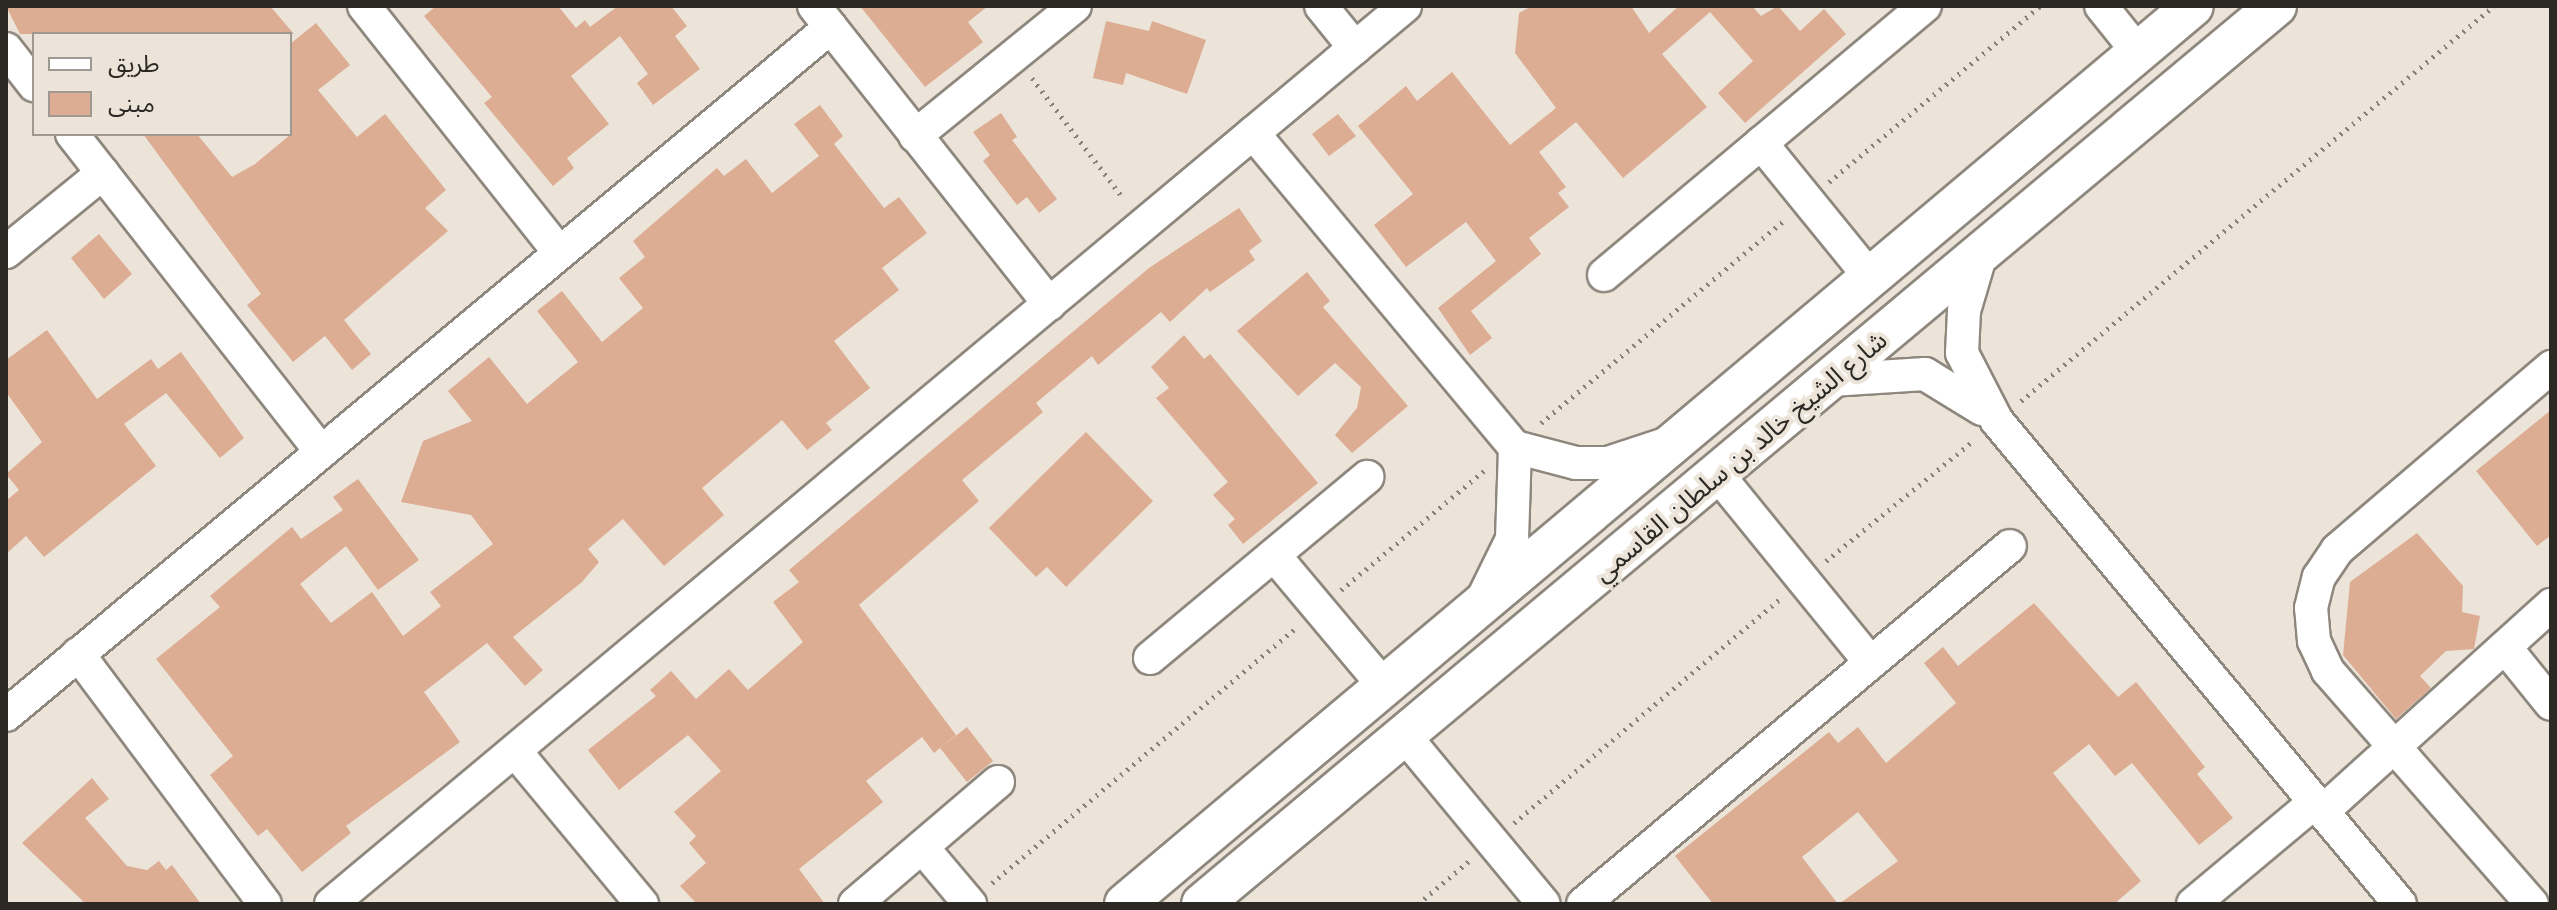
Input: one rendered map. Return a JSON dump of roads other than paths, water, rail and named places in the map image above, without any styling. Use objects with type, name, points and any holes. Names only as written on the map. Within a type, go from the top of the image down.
[{"type":"main road","points":[[1125,904],[1484,597],[2193,6]]},
{"type":"main road","name":"شارع الشيخ خالد بن سلطان القاسمي","points":[[1202,904],[1240,886],[1404,735],[1980,257],[2276,6]]},
{"type":"street","points":[[364,6],[560,253]]},
{"type":"street","points":[[915,136],[1075,6]]},
{"type":"street","points":[[1321,6],[1355,48]]},
{"type":"street","points":[[331,904],[1405,6]]},
{"type":"street","points":[[1604,275],[1925,6]]},
{"type":"street","points":[[2101,6],[2138,52]]},
{"type":"street","points":[[6,715],[560,253],[822,17],[1049,304]]},
{"type":"street","points":[[6,49],[32,82]]},
{"type":"street","points":[[1253,133],[1515,447],[1544,458],[1608,463],[1668,443]]},
{"type":"street","points":[[74,136],[321,452]]},
{"type":"street","points":[[1761,143],[1869,276]]},
{"type":"street","points":[[6,252],[103,173]]},
{"type":"street","points":[[1980,257],[1964,311],[1962,353],[1997,421]]},
{"type":"street","points":[[2532,904],[2328,671],[2314,641],[2311,608],[2319,577],[2337,550],[2551,367]]},
{"type":"street","points":[[1831,380],[1925,374],[1961,392],[1997,421],[2400,904]]},
{"type":"street","points":[[1484,597],[1512,539],[1515,447]]},
{"type":"street","points":[[1718,475],[1801,581],[1870,662]]},
{"type":"street","points":[[1150,658],[1367,477]]},
{"type":"street","points":[[1583,904],[2010,546]]},
{"type":"street","points":[[1274,555],[1383,685]]},
{"type":"street","points":[[2193,904],[2394,748],[2551,605]]},
{"type":"street","points":[[2505,647],[2551,704]]},
{"type":"street","points":[[78,654],[265,904]]},
{"type":"street","points":[[1404,735],[1490,843],[1544,904]]},
{"type":"street","points":[[515,751],[642,904]]},
{"type":"street","points":[[855,904],[998,782]]},
{"type":"street","points":[[922,847],[970,904]]}]
